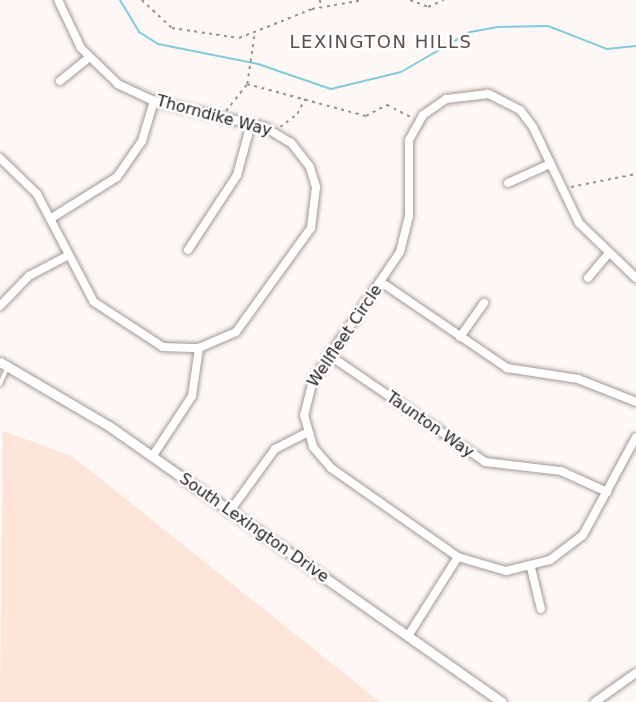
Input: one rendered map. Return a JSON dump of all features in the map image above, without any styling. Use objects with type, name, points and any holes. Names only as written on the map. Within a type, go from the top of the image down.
[{"type":"street","name":"Thorndike Way","points":[[0,158],[29,183],[50,219],[84,289],[118,321],[163,347],[199,348],[245,324],[311,228],[316,208],[314,177],[298,150],[277,133],[251,124],[154,100],[118,84],[88,58],[58,0]]},
{"type":"street","points":[[60,81],[88,58]]},
{"type":"street","points":[[418,121],[453,96],[495,96],[529,121],[579,223],[636,278]]},
{"type":"street","points":[[50,219],[117,177],[142,141],[154,100]]},
{"type":"street","name":"Wellfleet Circle","points":[[307,433],[307,393],[329,355],[381,282],[407,228],[406,154],[418,121]]},
{"type":"street","points":[[188,250],[237,175],[251,124]]},
{"type":"street","points":[[507,183],[550,164]]},
{"type":"street","points":[[588,278],[609,253]]},
{"type":"street","points":[[0,306],[29,276],[67,256]]},
{"type":"street","points":[[381,282],[507,368],[578,379],[636,402]]},
{"type":"street","points":[[460,337],[484,303]]},
{"type":"street","points":[[152,457],[192,396],[199,348]]},
{"type":"street","name":"Taunton Way","points":[[329,355],[485,462],[561,471],[607,492]]},
{"type":"street","name":"South Lexington Drive","points":[[4,364],[152,457],[502,702]]},
{"type":"street","points":[[230,511],[275,449],[307,433],[326,464],[458,557],[496,570],[531,567],[572,546],[607,492],[636,437]]},
{"type":"street","points":[[408,636],[458,557]]},
{"type":"street","points":[[531,567],[541,609]]},
{"type":"street","points":[[595,702],[636,673]]},
{"type":"lane","points":[[0,384],[4,364]]},
{"type":"path","points":[[142,0],[172,28],[254,36],[321,6],[363,0]]},
{"type":"path","points":[[320,0],[321,6]]},
{"type":"path","points":[[410,0],[428,8],[443,0]]},
{"type":"path","points":[[224,117],[247,84],[254,36]]},
{"type":"path","points":[[247,84],[366,116],[387,105],[418,121]]},
{"type":"path","points":[[277,133],[305,99]]},
{"type":"path","points":[[561,189],[636,174]]},
{"type":"shaded area","points":[[3,431],[72,456],[380,702],[0,702]]},
{"type":"waterway","points":[[120,0],[139,32],[158,44],[258,64],[331,89],[401,72],[470,32],[497,27],[548,26],[607,49],[636,46]]},
{"type":"district","name":"LEXINGTON HILLS","points":[[381,42]]}]
